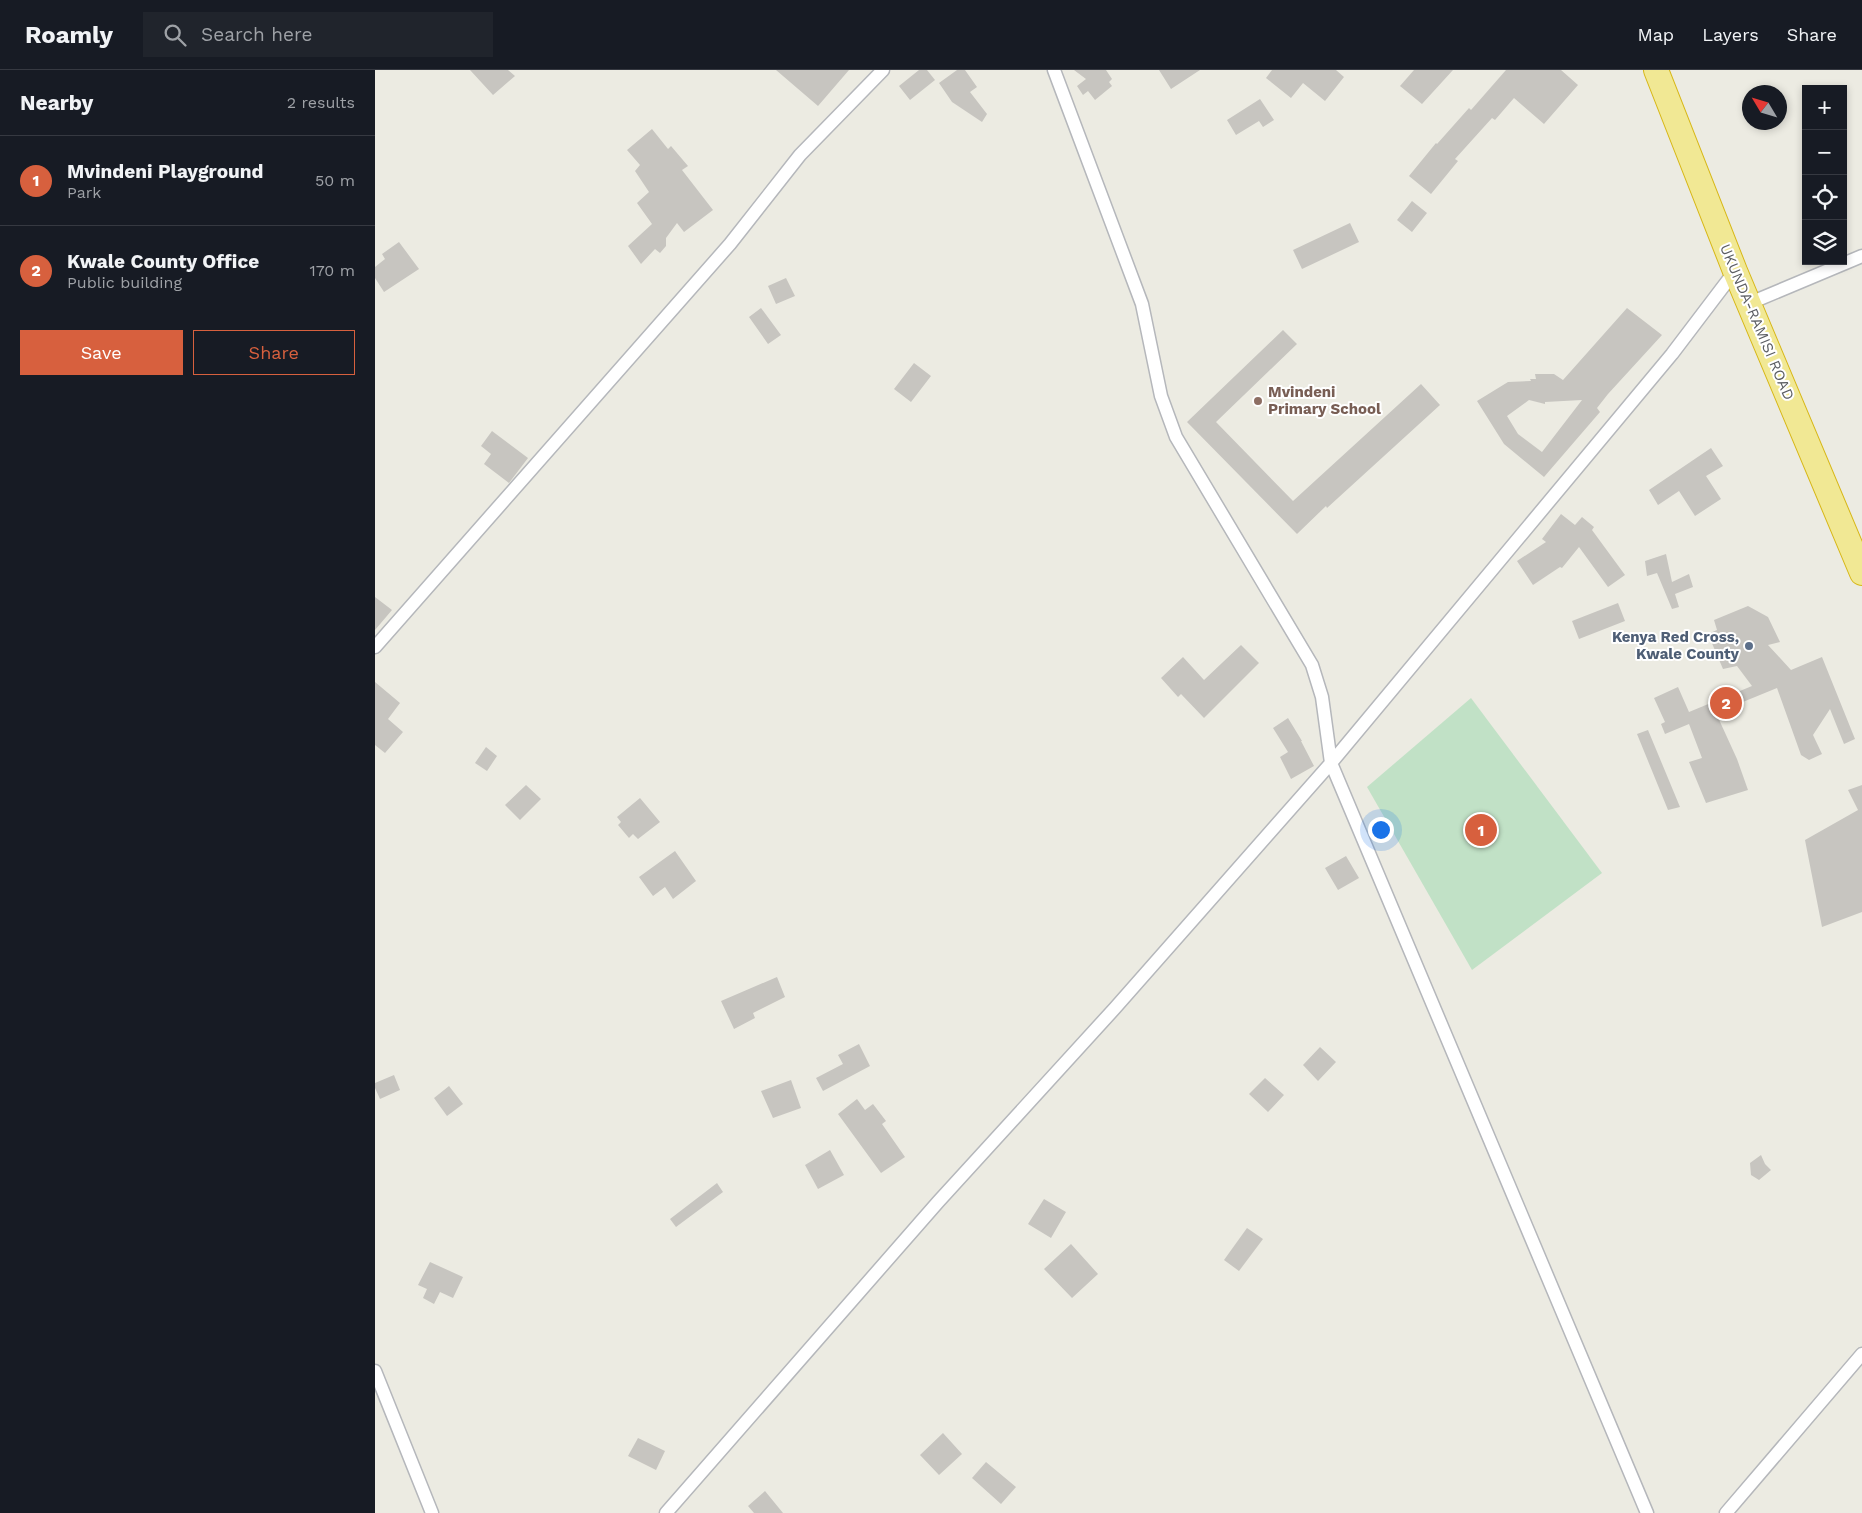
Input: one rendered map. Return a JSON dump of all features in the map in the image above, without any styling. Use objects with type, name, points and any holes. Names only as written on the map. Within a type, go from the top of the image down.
[{"type":"highway","name":"UKUNDA-RAMISI ROAD","points":[[1656,70],[1735,271],[1862,572]]},
{"type":"street","points":[[375,647],[730,244],[800,155],[883,70]]},
{"type":"street","points":[[1053,70],[1142,304],[1161,396],[1176,437],[1312,665],[1322,697],[1331,763],[1647,1513]]},
{"type":"street","points":[[1750,303],[1862,256]]},
{"type":"street","points":[[666,1513],[938,1202],[1115,1008],[1331,763],[1671,354],[1735,271]]},
{"type":"street","points":[[1726,1513],[1862,1354]]},
{"type":"street","points":[[375,1370],[432,1513]]},
{"type":"green space","points":[[1471,698],[1602,873],[1472,970],[1367,787]]},
{"type":"building","points":[[470,70],[508,70],[515,76],[493,95]]},
{"type":"building","points":[[776,70],[849,70],[818,106]]},
{"type":"building","points":[[919,70],[927,70],[935,80],[910,100],[899,86]]},
{"type":"building","points":[[957,70],[965,70],[977,87],[970,92],[987,114],[982,122],[952,102],[939,83]]},
{"type":"building","points":[[1074,70],[1106,70],[1112,79],[1109,82],[1112,86],[1095,100],[1088,91],[1083,95],[1077,86],[1086,79]]},
{"type":"building","points":[[1159,70],[1200,70],[1171,89]]},
{"type":"building","points":[[1272,70],[1336,70],[1344,77],[1325,101],[1303,83],[1291,98],[1266,78]]},
{"type":"building","points":[[1414,70],[1453,70],[1422,104],[1400,86]]},
{"type":"building","points":[[1506,70],[1561,70],[1578,85],[1544,124],[1514,98],[1495,120],[1492,118],[1455,159],[1458,161],[1431,194],[1409,176],[1436,143],[1469,108],[1471,110]]},
{"type":"building","points":[[1260,99],[1274,120],[1263,127],[1259,121],[1236,135],[1227,120]]},
{"type":"building","points":[[652,129],[668,149],[671,146],[688,166],[682,170],[713,210],[684,232],[677,223],[666,238],[666,246],[660,253],[655,249],[641,264],[628,246],[652,224],[637,203],[649,192],[635,171],[640,165],[627,150]]},
{"type":"building","points":[[1412,201],[1427,213],[1412,232],[1397,220]]},
{"type":"building","points":[[1350,223],[1359,242],[1302,269],[1293,250]]},
{"type":"building","points":[[399,242],[419,269],[384,292],[375,278],[375,267],[385,259],[382,254]]},
{"type":"building","points":[[786,278],[795,296],[776,304],[768,286]]},
{"type":"building","points":[[761,308],[781,335],[768,344],[749,317]]},
{"type":"building","points":[[1627,308],[1662,335],[1608,394],[1597,408],[1600,412],[1544,477],[1504,444],[1477,401],[1508,382],[1536,379],[1535,374],[1554,374],[1563,380]],"holes":[[[1529,400],[1545,404],[1545,402],[1582,400],[1542,452],[1518,434],[1507,416]]]},
{"type":"building","points":[[1283,330],[1297,344],[1216,422],[1293,501],[1421,384],[1440,405],[1297,534],[1187,422]]},
{"type":"building","points":[[914,363],[931,376],[911,402],[894,389]]},
{"type":"building","points":[[492,431],[528,458],[509,483],[484,464],[491,454],[481,446]]},
{"type":"building","points":[[1711,448],[1723,466],[1706,476],[1721,499],[1695,516],[1679,491],[1658,505],[1649,490]]},
{"type":"building","points":[[1561,514],[1575,525],[1582,517],[1594,527],[1592,530],[1625,575],[1608,587],[1579,547],[1562,568],[1560,567],[1533,585],[1517,561],[1546,542],[1542,539]]},
{"type":"building","points":[[1666,554],[1672,582],[1689,574],[1693,587],[1675,594],[1679,607],[1672,609],[1657,573],[1647,576],[1645,561]]},
{"type":"building","points":[[375,597],[392,610],[375,630]]},
{"type":"building","points":[[1618,603],[1625,621],[1579,639],[1572,621]]},
{"type":"building","points":[[1748,606],[1768,617],[1780,642],[1768,645],[1791,670],[1822,657],[1855,739],[1844,744],[1830,709],[1813,735],[1822,754],[1809,760],[1801,755],[1777,688],[1716,713],[1737,759],[1748,790],[1706,803],[1689,762],[1702,758],[1689,724],[1665,734],[1661,724],[1665,722],[1654,698],[1678,687],[1689,712],[1752,686],[1737,666],[1723,669],[1708,634],[1717,630],[1714,620]]},
{"type":"building","points":[[1241,645],[1259,663],[1204,718],[1181,694],[1178,697],[1161,678],[1183,657],[1204,680]]},
{"type":"building","points":[[375,682],[400,703],[388,719],[403,732],[385,753],[375,745]]},
{"type":"building","points":[[1288,718],[1314,766],[1291,779],[1280,757],[1288,752],[1273,728]]},
{"type":"building","points":[[1648,730],[1680,807],[1668,810],[1637,734]]},
{"type":"building","points":[[486,747],[497,756],[487,771],[475,763]]},
{"type":"building","points":[[526,785],[541,799],[520,820],[505,805]]},
{"type":"building","points":[[1862,785],[1862,912],[1822,927],[1805,840],[1858,810],[1848,790]]},
{"type":"building","points":[[640,798],[660,822],[638,839],[633,834],[629,838],[618,825],[621,822],[617,817]]},
{"type":"building","points":[[675,851],[696,881],[673,899],[665,887],[653,896],[639,877]]},
{"type":"building","points":[[1346,856],[1359,878],[1338,890],[1325,868]]},
{"type":"building","points":[[777,977],[785,997],[753,1013],[755,1018],[734,1029],[721,1001]]},
{"type":"building","points":[[859,1044],[870,1066],[823,1091],[816,1078],[843,1064],[838,1055]]},
{"type":"building","points":[[1320,1047],[1336,1062],[1318,1081],[1303,1065]]},
{"type":"building","points":[[394,1075],[400,1090],[380,1099],[375,1083]]},
{"type":"building","points":[[1265,1078],[1284,1095],[1268,1112],[1249,1094]]},
{"type":"building","points":[[791,1080],[801,1108],[773,1118],[761,1091]]},
{"type":"building","points":[[449,1086],[463,1104],[447,1116],[434,1098]]},
{"type":"building","points":[[857,1099],[865,1110],[873,1104],[886,1121],[882,1124],[905,1157],[881,1173],[838,1114]]},
{"type":"building","points":[[830,1150],[844,1175],[818,1189],[805,1165]]},
{"type":"building","points":[[1761,1155],[1765,1164],[1771,1170],[1759,1180],[1751,1175],[1750,1163]]},
{"type":"building","points":[[717,1183],[723,1192],[676,1227],[670,1219]]},
{"type":"building","points":[[1044,1199],[1066,1212],[1051,1238],[1028,1224]]},
{"type":"building","points":[[1247,1228],[1263,1239],[1239,1271],[1224,1260]]},
{"type":"building","points":[[1071,1244],[1098,1274],[1072,1298],[1044,1269]]},
{"type":"building","points":[[430,1262],[463,1277],[453,1298],[440,1292],[434,1304],[423,1298],[427,1289],[418,1285]]},
{"type":"building","points":[[943,1433],[962,1454],[939,1475],[920,1455]]},
{"type":"building","points":[[638,1438],[665,1451],[656,1470],[628,1456]]},
{"type":"building","points":[[986,1462],[1016,1487],[1001,1504],[972,1478]]},
{"type":"building","points":[[765,1491],[783,1513],[754,1513],[748,1506]]},
{"type":"place","name":"Mvindeni Primary School","points":[[1258,401]]},
{"type":"place","name":"Kenya Red Cross, Kwale County","points":[[1749,646]]},
{"type":"place","name":"Kwale County Office","points":[[1726,703]]},
{"type":"place","name":"Mvindeni Playground","points":[[1481,830]]}]
